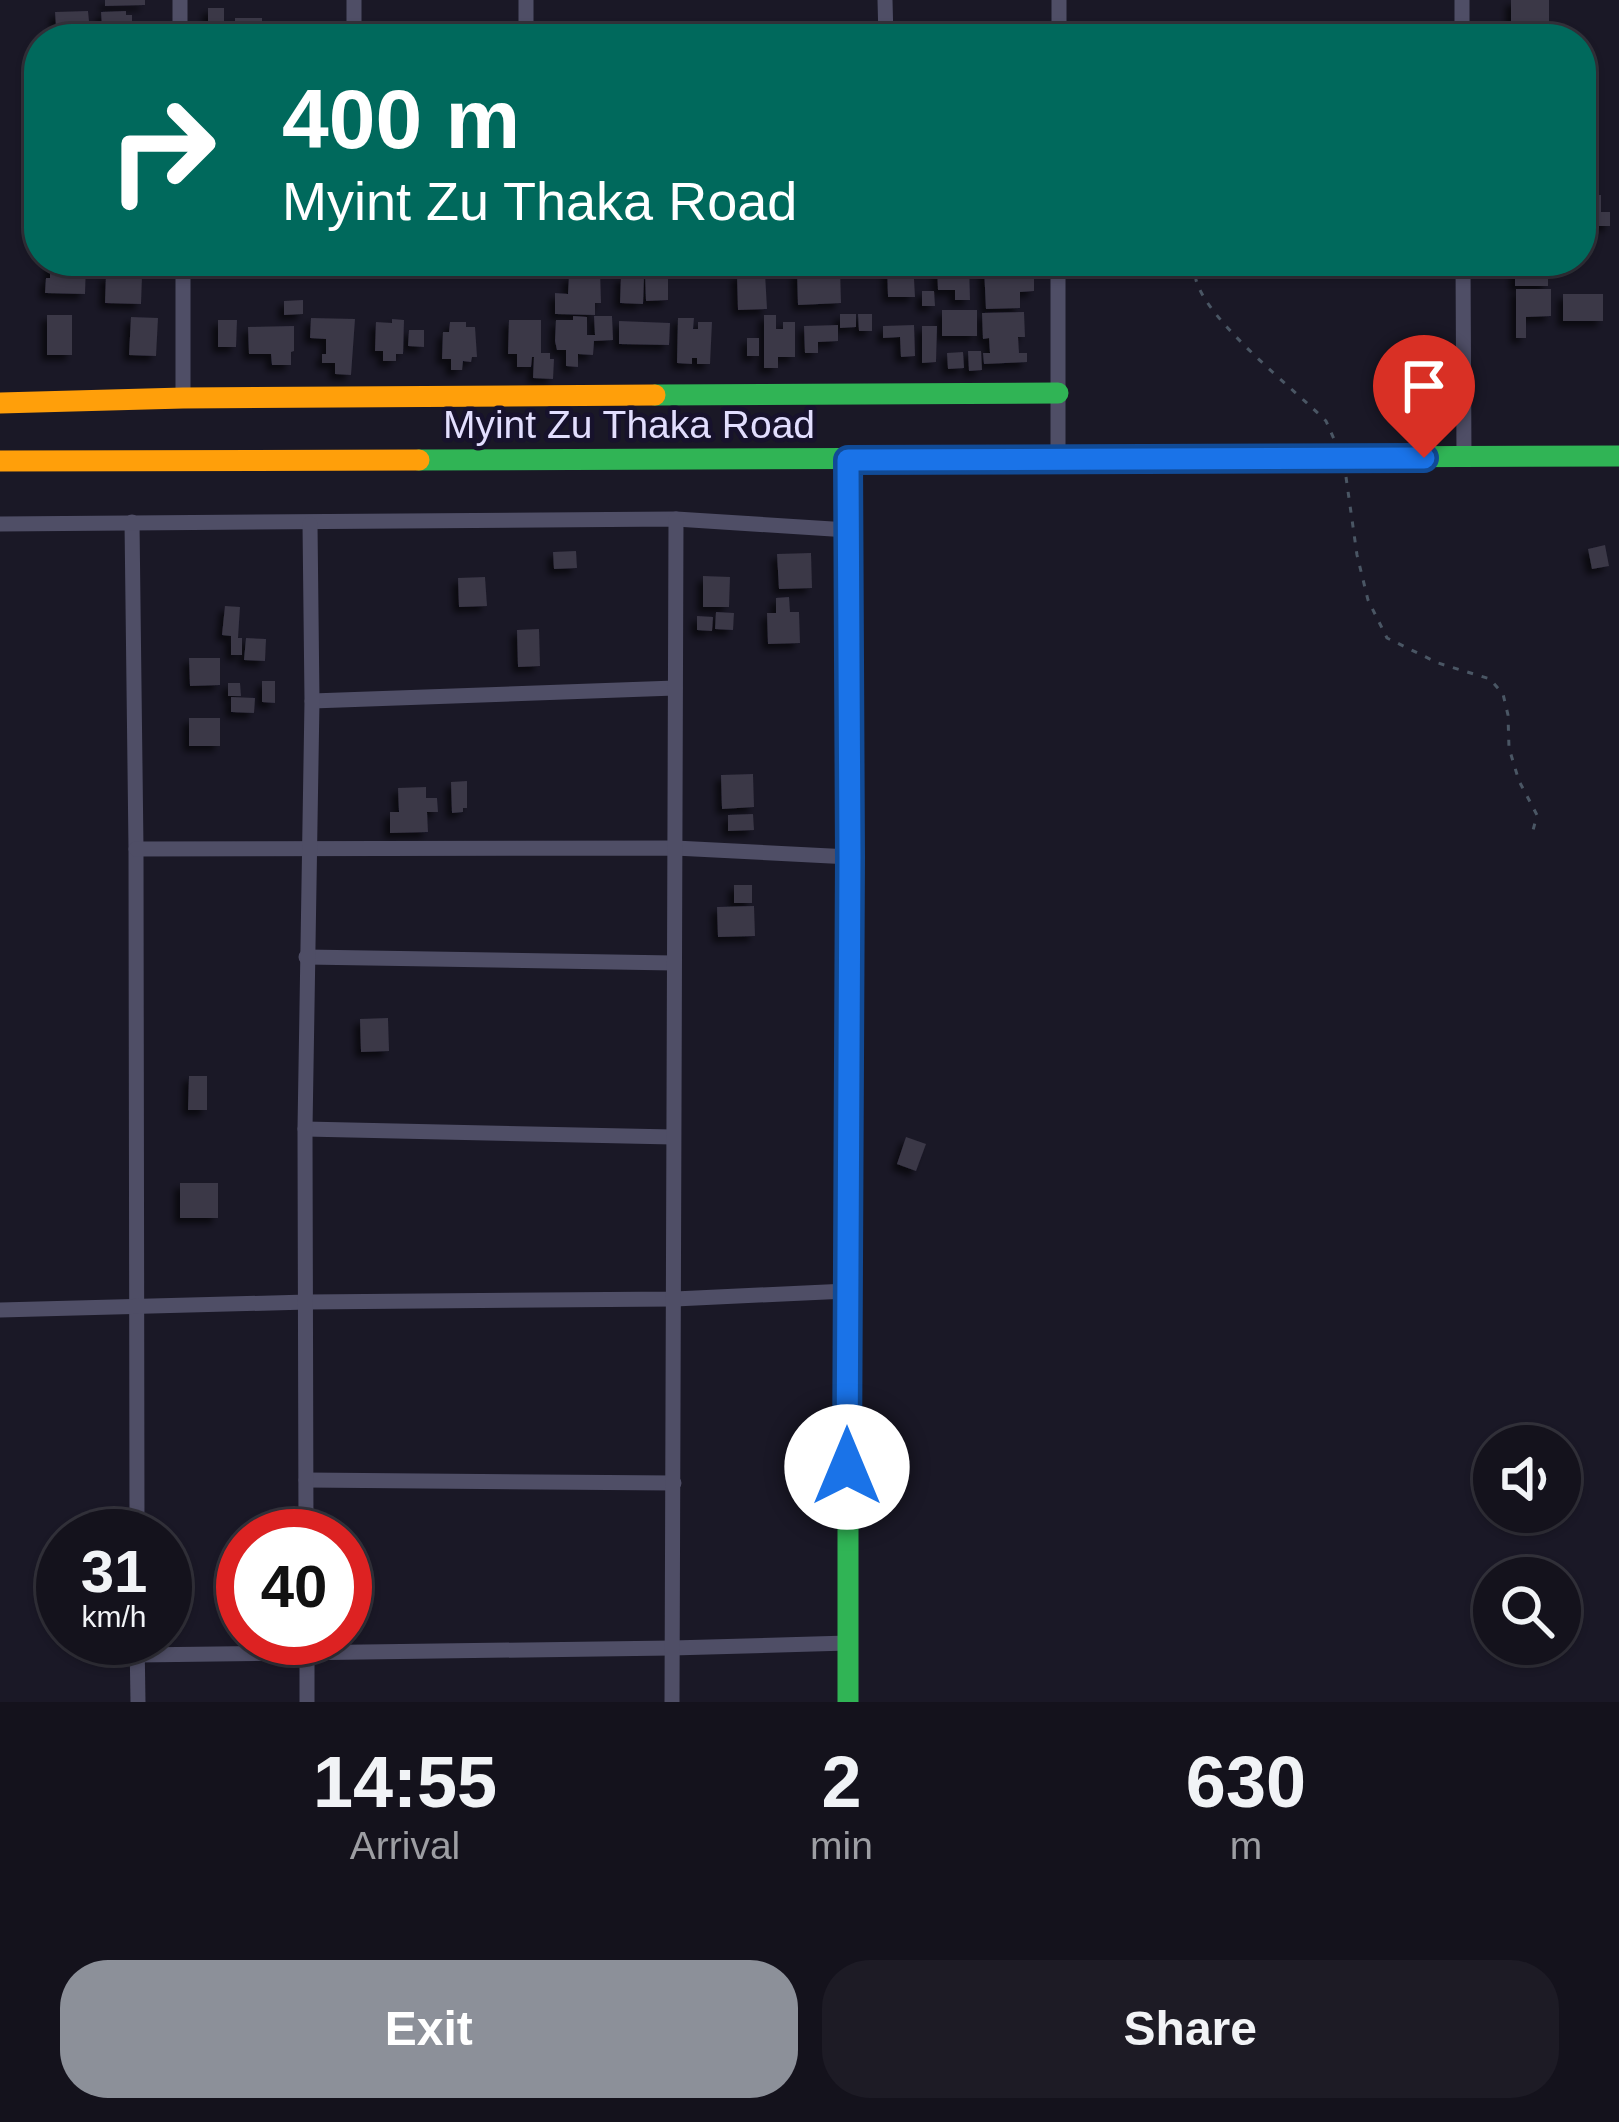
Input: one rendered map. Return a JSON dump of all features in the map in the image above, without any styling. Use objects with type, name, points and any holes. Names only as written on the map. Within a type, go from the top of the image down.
[{"type":"street","points":[[183,276],[183,398]]},
{"type":"street","points":[[1058,276],[1058,459]]},
{"type":"street","points":[[1463,276],[1464,458]]},
{"type":"street","points":[[0,403],[1058,393]]},
{"type":"street","name":"Myint Zu Thaka Road","points":[[0,461],[1619,456]]},
{"type":"street","points":[[848,460],[848,1702]]},
{"type":"street","points":[[0,524],[676,519],[848,530]]},
{"type":"street","points":[[672,1702],[676,519]]},
{"type":"street","points":[[132,522],[137,1509]]},
{"type":"street","points":[[306,1509],[310,524]]},
{"type":"street","points":[[312,701],[675,688]]},
{"type":"street","points":[[136,848],[675,848],[850,857]]},
{"type":"street","points":[[306,957],[674,963]]},
{"type":"street","points":[[305,1129],[674,1137]]},
{"type":"street","points":[[0,1310],[847,1292]]},
{"type":"street","points":[[306,1480],[674,1483]]},
{"type":"street","points":[[372,1646],[672,1648],[848,1642]]},
{"type":"street","points":[[137,1665],[138,1702]]},
{"type":"street","points":[[307,1665],[307,1702]]},
{"type":"path","points":[[1196,276],[1204,297],[1235,336],[1326,421],[1343,458],[1368,600],[1387,638],[1438,663],[1490,679],[1503,694],[1509,748],[1537,815],[1532,834]]},
{"type":"building","points":[[105,0],[145,0],[145,5],[105,6]]},
{"type":"building","points":[[1511,0],[1549,0],[1549,24],[1511,24]]},
{"type":"building","points":[[208,8],[224,8],[224,24],[208,24]]},
{"type":"building","points":[[88,11],[94,24],[56,24],[55,12]]},
{"type":"building","points":[[126,11],[132,15],[132,24],[102,24],[101,12]]},
{"type":"building","points":[[235,18],[262,18],[262,24],[235,24]]},
{"type":"building","points":[[1596,195],[1601,195],[1601,212],[1610,212],[1610,226],[1596,226]]},
{"type":"building","points":[[86,276],[85,294],[45,293],[46,278]]},
{"type":"building","points":[[106,276],[142,276],[141,304],[105,303]]},
{"type":"building","points":[[569,276],[600,276],[601,303],[595,303],[595,315],[555,314],[555,293],[568,294]]},
{"type":"building","points":[[621,276],[644,276],[643,304],[620,303]]},
{"type":"building","points":[[645,276],[668,276],[668,300],[646,301]]},
{"type":"building","points":[[737,276],[765,276],[767,309],[738,310]]},
{"type":"building","points":[[797,276],[840,276],[841,303],[798,305]]},
{"type":"building","points":[[887,276],[914,276],[915,297],[888,297]]},
{"type":"building","points":[[937,276],[969,276],[970,300],[955,300],[955,290],[938,290]]},
{"type":"building","points":[[984,276],[1034,278],[1034,291],[1020,292],[1020,308],[986,309]]},
{"type":"building","points":[[1515,276],[1548,276],[1548,286],[1515,286]]},
{"type":"building","points":[[1516,289],[1551,289],[1551,316],[1526,317],[1526,338],[1516,338]]},
{"type":"building","points":[[922,291],[934,291],[935,306],[922,306]]},
{"type":"building","points":[[1563,294],[1603,294],[1603,321],[1563,321]]},
{"type":"building","points":[[303,300],[303,314],[284,315],[284,301]]},
{"type":"building","points":[[942,310],[977,310],[977,336],[942,336]]},
{"type":"building","points":[[1024,312],[1025,337],[1018,337],[1019,353],[1027,353],[1027,362],[984,364],[983,353],[990,353],[989,338],[983,339],[982,313]]},
{"type":"building","points":[[840,314],[856,314],[856,327],[840,328]]},
{"type":"building","points":[[858,314],[872,314],[872,331],[859,331]]},
{"type":"building","points":[[47,315],[72,315],[72,355],[47,355]]},
{"type":"building","points":[[764,315],[776,315],[776,329],[783,329],[783,322],[795,322],[795,357],[778,357],[778,368],[764,368]]},
{"type":"building","points":[[573,316],[587,317],[587,335],[595,335],[594,316],[612,316],[613,340],[594,341],[593,355],[578,354],[578,367],[566,366],[566,350],[557,350],[555,341],[556,320],[573,320]]},
{"type":"building","points":[[131,317],[158,318],[156,356],[129,355]]},
{"type":"building","points":[[311,318],[355,319],[351,375],[335,374],[335,363],[322,363],[326,339],[310,338]]},
{"type":"building","points":[[678,318],[694,318],[693,329],[698,329],[698,322],[712,322],[710,364],[697,364],[697,358],[692,358],[692,364],[677,363]]},
{"type":"building","points":[[392,319],[404,320],[403,354],[396,354],[396,361],[383,361],[383,351],[375,351],[376,322],[392,323]]},
{"type":"building","points":[[218,320],[237,320],[236,347],[218,347]]},
{"type":"building","points":[[509,320],[541,320],[541,353],[550,353],[554,359],[553,379],[533,378],[534,357],[531,367],[517,367],[517,354],[508,354]]},
{"type":"building","points":[[619,321],[670,323],[669,345],[619,344]]},
{"type":"building","points":[[450,322],[475,327],[477,357],[463,361],[462,370],[451,370],[451,359],[442,359],[443,332],[449,332]]},
{"type":"building","points":[[838,325],[838,341],[818,342],[818,353],[805,353],[804,326]]},
{"type":"building","points":[[914,325],[915,356],[901,357],[900,337],[883,338],[883,326]]},
{"type":"building","points":[[294,326],[291,365],[272,365],[271,354],[249,354],[248,327]]},
{"type":"building","points":[[922,326],[937,326],[936,362],[922,363]]},
{"type":"building","points":[[409,330],[424,330],[424,347],[408,346]]},
{"type":"building","points":[[747,338],[759,338],[759,356],[747,356]]},
{"type":"building","points":[[968,351],[981,351],[982,370],[969,371]]},
{"type":"building","points":[[963,352],[964,368],[948,369],[947,353]]},
{"type":"building","points":[[1605,545],[1609,566],[1592,569],[1588,549]]},
{"type":"building","points":[[576,551],[577,568],[554,569],[553,552]]},
{"type":"building","points":[[811,553],[812,588],[779,589],[777,554]]},
{"type":"building","points":[[703,576],[730,577],[729,607],[703,607]]},
{"type":"building","points":[[485,577],[487,606],[459,607],[458,578]]},
{"type":"building","points":[[789,597],[790,612],[799,612],[800,643],[768,644],[767,613],[776,613],[776,598]]},
{"type":"building","points":[[225,606],[240,607],[242,655],[231,655],[231,636],[222,635]]},
{"type":"building","points":[[716,612],[734,613],[733,630],[715,629]]},
{"type":"building","points":[[697,616],[713,617],[712,631],[697,630]]},
{"type":"building","points":[[539,629],[540,666],[518,667],[517,630]]},
{"type":"building","points":[[246,638],[266,639],[265,661],[244,660]]},
{"type":"building","points":[[189,658],[220,658],[220,685],[190,686]]},
{"type":"building","points":[[262,681],[275,681],[275,703],[262,702]]},
{"type":"building","points":[[228,683],[240,683],[241,696],[228,696]]},
{"type":"building","points":[[231,697],[255,698],[254,713],[231,712]]},
{"type":"building","points":[[189,718],[220,718],[220,746],[189,746]]},
{"type":"building","points":[[753,774],[754,807],[722,809],[721,775]]},
{"type":"building","points":[[467,781],[467,808],[452,813],[451,782]]},
{"type":"building","points":[[426,787],[426,798],[437,798],[438,812],[427,812],[428,832],[390,833],[390,812],[399,812],[398,788]]},
{"type":"building","points":[[753,814],[754,830],[728,831],[728,815]]},
{"type":"building","points":[[734,885],[752,885],[752,903],[734,903]]},
{"type":"building","points":[[754,906],[755,936],[718,937],[717,907]]},
{"type":"building","points":[[388,1018],[389,1051],[361,1052],[360,1019]]},
{"type":"building","points":[[189,1076],[207,1076],[207,1110],[188,1110]]},
{"type":"building","points":[[906,1137],[926,1144],[916,1171],[897,1164]]},
{"type":"building","points":[[180,1183],[218,1183],[218,1218],[180,1218]]},
{"type":"traffic: fast","points":[[655,395],[1058,393]]},
{"type":"traffic: fast","points":[[419,460],[1619,456]]},
{"type":"traffic: fast","points":[[848,460],[848,1702]]},
{"type":"traffic: slow","points":[[0,403],[655,395]]},
{"type":"traffic: slow","points":[[0,461],[419,460]]},
{"type":"route","points":[[847,1467],[848,460],[1424,458]]}]
